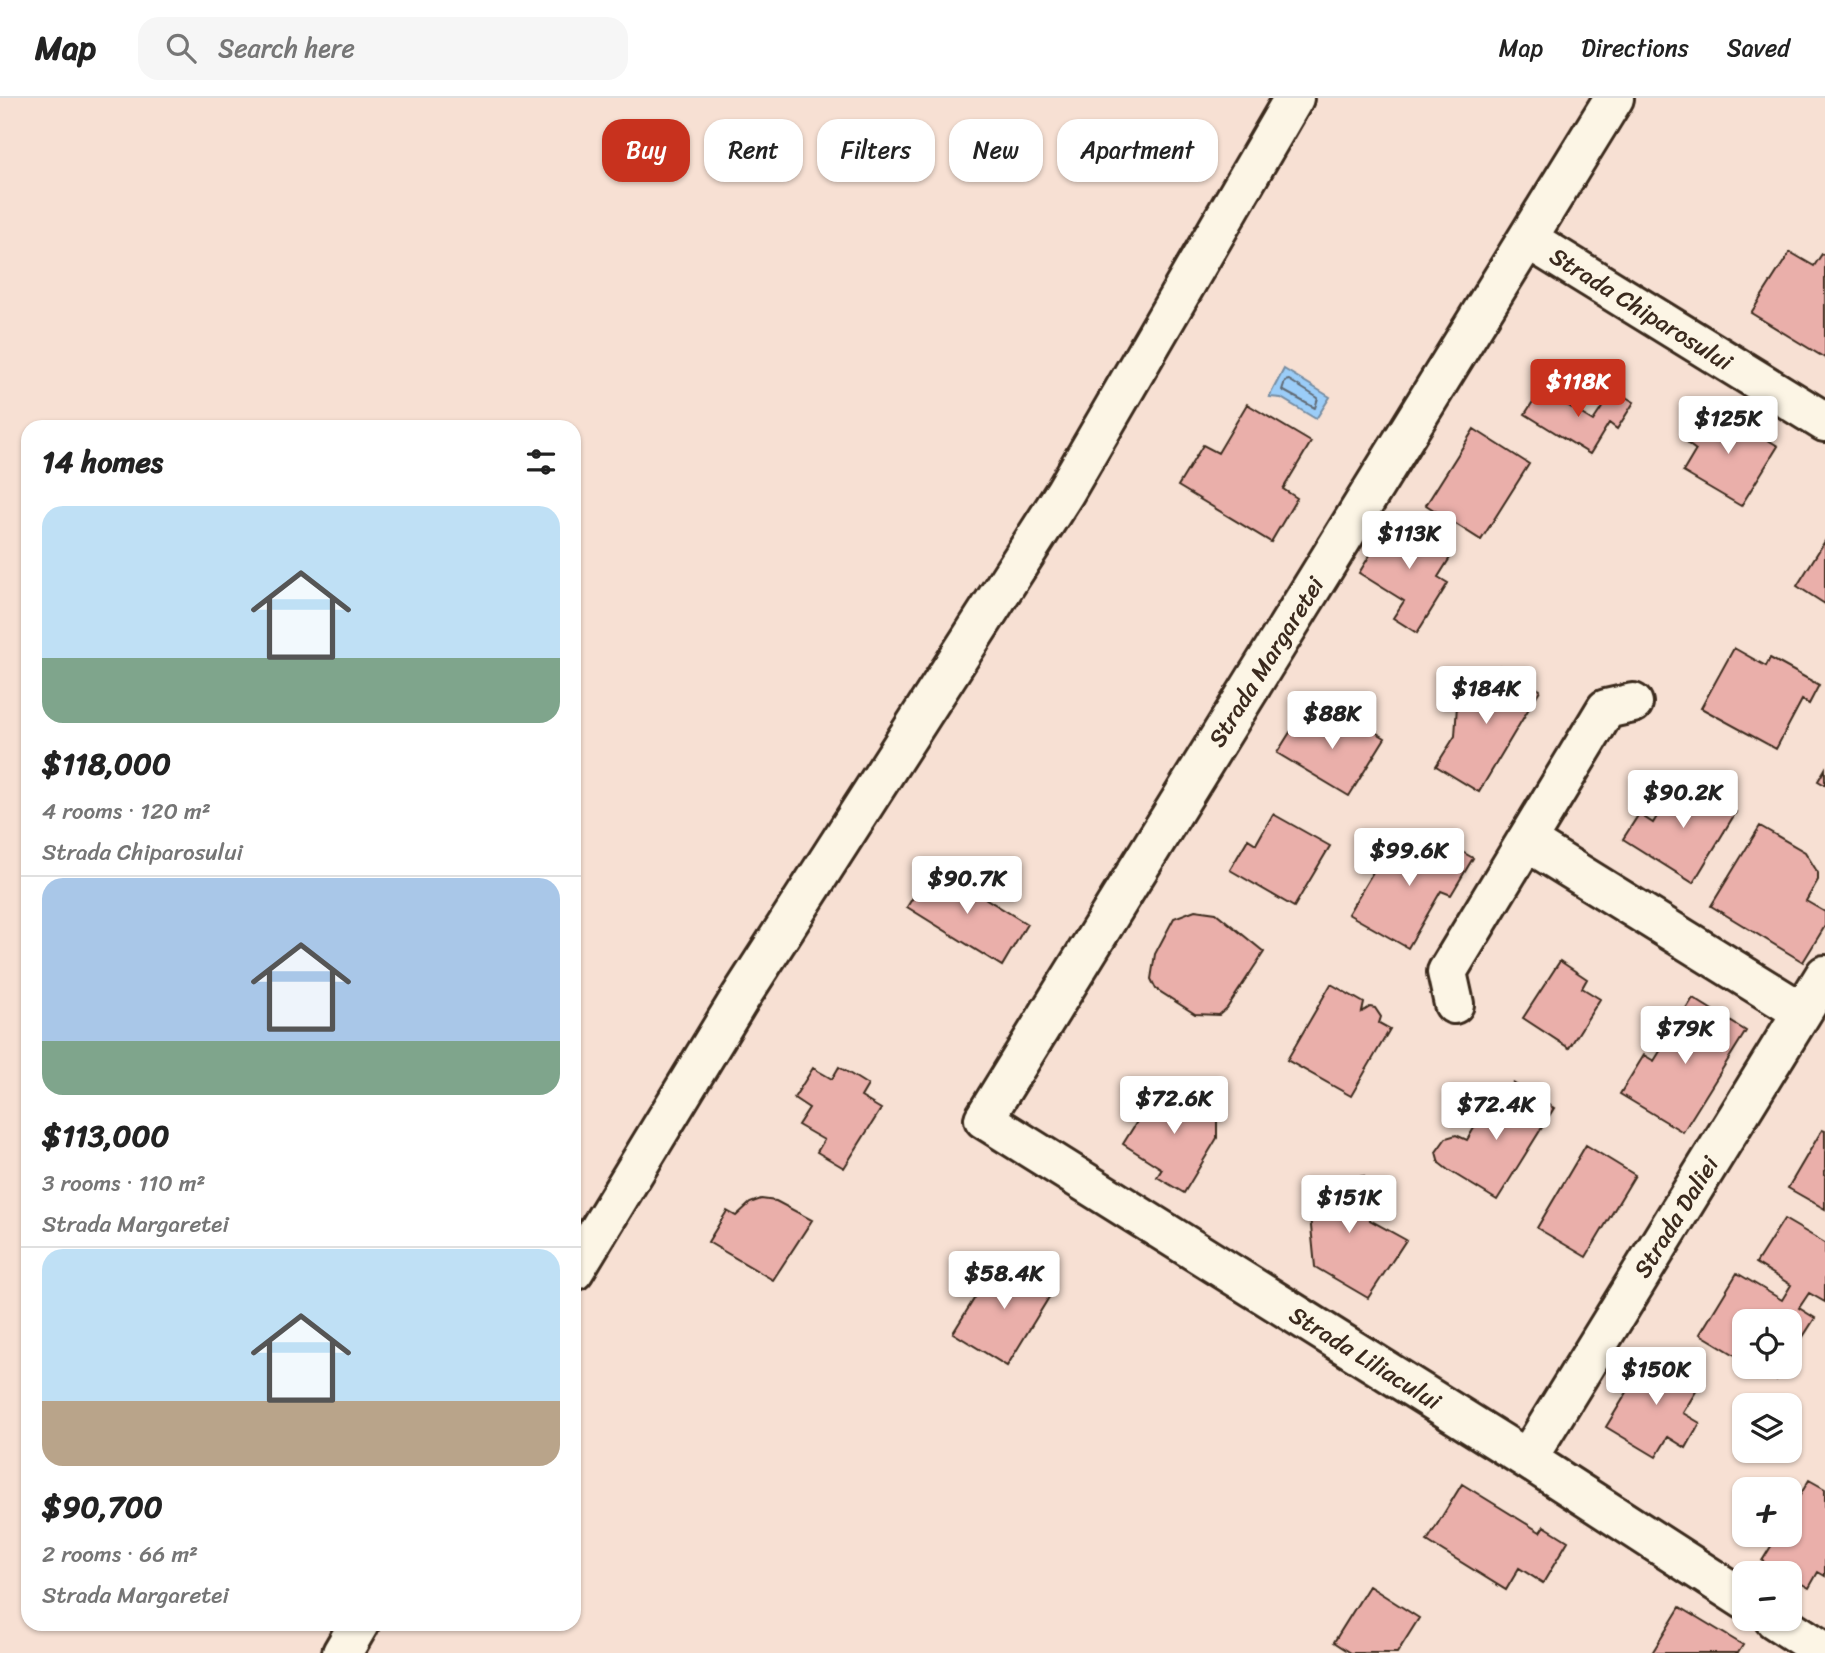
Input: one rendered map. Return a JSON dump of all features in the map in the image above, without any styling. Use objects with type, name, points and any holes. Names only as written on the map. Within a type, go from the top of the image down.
[{"type":"street","points":[[581,1259],[740,998],[1065,492],[1294,98]]},
{"type":"street","name":"Strada Margaretei","points":[[984,1119],[1614,98]]},
{"type":"street","name":"Strada Chiparosului","points":[[1528,239],[1825,422]]},
{"type":"street","points":[[1454,1004],[1447,972],[1606,709],[1633,702]]},
{"type":"street","points":[[1526,841],[1802,1012]]},
{"type":"street","name":"Strada Daliei","points":[[1527,1460],[1825,975]]},
{"type":"street","name":"Strada Liliacului","points":[[984,1119],[1732,1592]]},
{"type":"street","points":[[342,1653],[355,1631]]},
{"type":"street","points":[[1793,1631],[1825,1652]]},
{"type":"water","points":[[1284,369],[1330,397],[1316,419],[1281,398],[1269,397]]},
{"type":"building","points":[[1790,252],[1814,266],[1822,254],[1825,256],[1825,358],[1751,313]]},
{"type":"building","points":[[1541,389],[1593,421],[1614,390],[1634,402],[1617,429],[1609,423],[1590,454],[1525,414]]},
{"type":"building","points":[[1247,404],[1311,442],[1283,489],[1297,498],[1271,542],[1178,486],[1203,445],[1218,453]]},
{"type":"building","points":[[1711,406],[1778,446],[1741,506],[1683,472],[1696,450],[1688,444]]},
{"type":"building","points":[[1474,429],[1529,464],[1481,540],[1426,505]]},
{"type":"building","points":[[1394,516],[1453,553],[1438,577],[1448,583],[1417,633],[1393,618],[1404,601],[1359,573]]},
{"type":"building","points":[[1825,541],[1825,604],[1797,586]]},
{"type":"building","points":[[1734,648],[1766,666],[1770,658],[1819,685],[1809,704],[1802,700],[1776,749],[1701,708]]},
{"type":"building","points":[[1500,666],[1540,690],[1479,792],[1436,766],[1455,736],[1457,705],[1476,674],[1493,680]]},
{"type":"building","points":[[1302,713],[1338,734],[1349,716],[1385,738],[1349,796],[1277,753]]},
{"type":"building","points":[[1825,769],[1825,785],[1818,781]]},
{"type":"building","points":[[1680,778],[1736,812],[1693,883],[1623,839],[1639,814],[1653,823]]},
{"type":"building","points":[[1273,814],[1330,846],[1294,907],[1230,870],[1248,839],[1256,844]]},
{"type":"building","points":[[1760,826],[1805,852],[1818,873],[1818,880],[1806,901],[1825,912],[1825,926],[1803,962],[1711,906]]},
{"type":"building","points":[[1434,836],[1473,858],[1451,895],[1441,891],[1408,948],[1348,914],[1383,855],[1395,848],[1427,847]]},
{"type":"building","points":[[933,866],[1027,924],[1002,966],[907,907]]},
{"type":"building","points":[[1195,910],[1216,913],[1264,952],[1227,1008],[1219,1015],[1195,1014],[1156,989],[1151,979],[1155,954],[1174,918]]},
{"type":"building","points":[[1560,961],[1587,979],[1582,988],[1600,999],[1569,1048],[1523,1018]]},
{"type":"building","points":[[1331,984],[1364,1003],[1362,1012],[1370,1007],[1375,1008],[1381,1017],[1379,1023],[1390,1029],[1351,1096],[1287,1060]]},
{"type":"building","points":[[1693,998],[1746,1031],[1683,1132],[1620,1094],[1644,1055],[1654,1061]]},
{"type":"building","points":[[839,1067],[868,1085],[861,1097],[881,1109],[844,1168],[817,1152],[824,1140],[798,1125],[809,1108],[794,1098],[813,1068],[832,1079]]},
{"type":"building","points":[[1161,1083],[1217,1116],[1217,1138],[1184,1193],[1157,1177],[1162,1169],[1123,1144]]},
{"type":"building","points":[[1513,1083],[1554,1108],[1497,1200],[1439,1163],[1436,1152],[1446,1138],[1456,1135],[1467,1140],[1487,1106],[1496,1111]]},
{"type":"building","points":[[1822,1130],[1825,1131],[1825,1209],[1788,1188]]},
{"type":"building","points":[[1586,1145],[1635,1175],[1586,1257],[1537,1228]]},
{"type":"building","points":[[1364,1176],[1370,1220],[1406,1240],[1368,1298],[1315,1267],[1307,1185]]},
{"type":"building","points":[[761,1199],[776,1201],[812,1220],[773,1280],[708,1242],[727,1211],[736,1216],[750,1203]]},
{"type":"building","points":[[1784,1219],[1825,1243],[1825,1302],[1809,1293],[1801,1309],[1732,1309],[1732,1353],[1700,1334],[1737,1273],[1782,1300],[1791,1285],[1756,1263]]},
{"type":"building","points":[[1000,1257],[1054,1289],[1007,1366],[953,1333]]},
{"type":"building","points":[[1802,1310],[1815,1318],[1802,1338]]},
{"type":"building","points":[[1652,1351],[1693,1376],[1689,1383],[1698,1388],[1683,1413],[1700,1423],[1686,1448],[1668,1437],[1656,1457],[1606,1427]]},
{"type":"building","points":[[1809,1480],[1825,1489],[1825,1576],[1818,1572],[1809,1588],[1802,1584],[1802,1561],[1762,1561],[1771,1547],[1802,1547],[1802,1492]]},
{"type":"building","points":[[1462,1484],[1540,1532],[1544,1526],[1568,1541],[1543,1583],[1519,1568],[1506,1590],[1427,1541]]},
{"type":"building","points":[[1369,1586],[1419,1618],[1397,1653],[1351,1653],[1334,1642]]},
{"type":"building","points":[[1680,1607],[1743,1645],[1738,1653],[1652,1653]]}]
